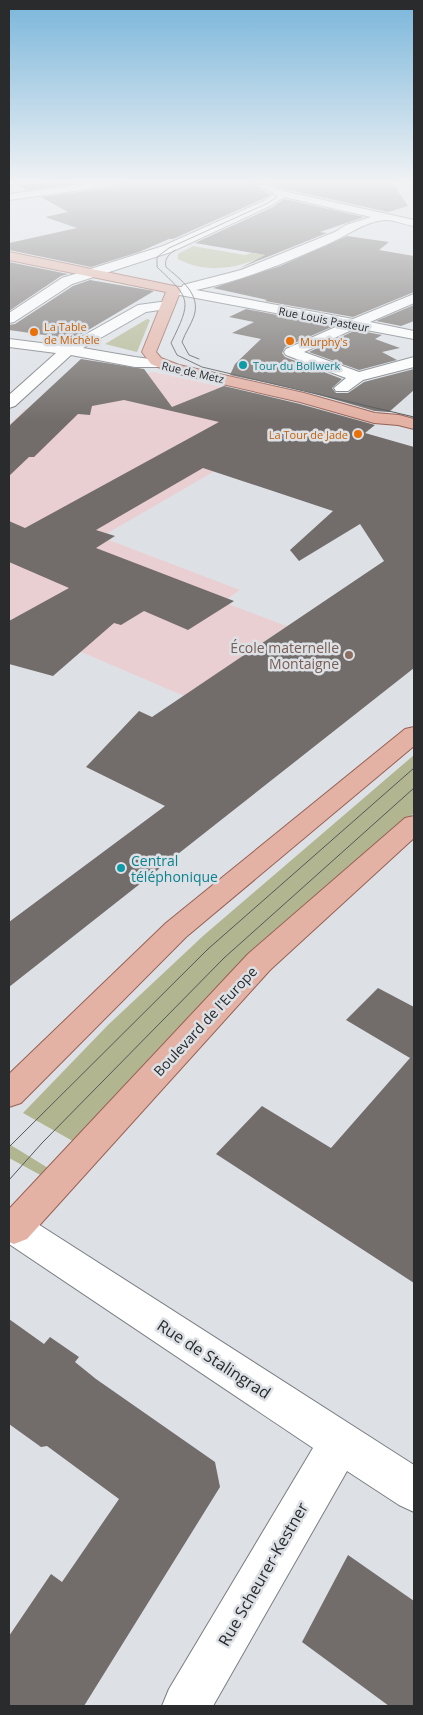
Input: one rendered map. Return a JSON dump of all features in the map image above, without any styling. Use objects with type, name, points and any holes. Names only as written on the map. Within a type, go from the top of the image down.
[{"type":"main road","name":"Rue Louis Pasteur","points":[[37,262],[174,290]]},
{"type":"main road","points":[[161,364],[152,359],[149,352],[174,290]]},
{"type":"main road","name":"Rue de Metz","points":[[161,364],[175,369],[304,398],[374,418],[399,420],[414,424]]},
{"type":"main road","name":"Rue de Metz","points":[[374,418],[385,426],[414,434]]},
{"type":"main road","points":[[9,1094],[176,930],[414,734]]},
{"type":"main road","name":"Boulevard de l'Europe","points":[[11,1226],[259,962],[414,824]]},
{"type":"street","points":[[9,318],[67,281],[124,262]]},
{"type":"street","points":[[174,290],[207,285],[272,262]]},
{"type":"street","name":"Rue Louis Pasteur","points":[[174,290],[414,335]]},
{"type":"street","points":[[358,377],[291,352],[350,324],[414,298]]},
{"type":"street","points":[[9,403],[68,350],[142,308],[168,305]]},
{"type":"street","name":"Rue de Metz","points":[[9,344],[68,350],[135,362],[161,364]]},
{"type":"street","points":[[342,388],[358,377],[414,362]]},
{"type":"street","name":"Rue de Stalingrad","points":[[11,1226],[414,1490]]},
{"type":"street","name":"Rue Scheurer-Kestner","points":[[186,1706],[340,1442]]},
{"type":"shaded area","points":[[154,372],[260,395],[308,417],[101,537],[240,590],[223,602],[287,626],[184,696],[9,621],[9,425],[25,409],[59,414],[146,373]]},
{"type":"green space","points":[[185,262],[249,262],[222,268],[200,267]]},
{"type":"green space","points":[[147,319],[150,320],[137,352],[105,344]]},
{"type":"green space","points":[[414,755],[414,813],[272,943],[78,1144],[23,1113],[108,1025],[203,936]]},
{"type":"green space","points":[[9,1144],[53,1171],[46,1178],[9,1158]]},
{"type":"building","points":[[9,262],[68,274],[61,276],[9,311]]},
{"type":"building","points":[[67,262],[107,262],[91,267]]},
{"type":"building","points":[[289,262],[414,262],[414,292],[353,317],[265,301],[267,300],[213,288]]},
{"type":"building","points":[[90,280],[154,291],[73,339],[9,330],[9,325],[15,324],[73,286]]},
{"type":"building","points":[[414,305],[414,321],[401,326],[376,321]]},
{"type":"building","points":[[246,309],[334,326],[285,347],[282,353],[285,357],[342,379],[332,388],[336,393],[348,393],[364,382],[414,369],[414,390],[389,412],[375,411],[305,391],[230,375],[235,364],[261,339],[232,333],[254,322],[229,317]]},
{"type":"building","points":[[356,330],[382,335],[375,339],[400,348],[382,352],[397,360],[359,370],[309,352]]},
{"type":"building","points":[[81,359],[144,369],[172,407],[224,386],[300,404],[375,425],[365,433],[414,447],[414,668],[9,987],[9,922],[165,806],[86,767],[139,711],[152,717],[384,561],[360,524],[299,561],[290,550],[333,511],[203,468],[96,530],[115,536],[96,548],[234,601],[188,630],[144,611],[121,625],[114,623],[53,676],[9,664],[9,621],[69,588],[9,562],[9,521],[25,528],[219,422],[124,400],[92,406],[90,415],[78,414],[34,457],[29,457],[9,476],[9,426]]},
{"type":"building","points":[[378,988],[414,1007],[414,1283],[216,1154],[262,1106],[331,1148],[410,1058],[346,1020]]},
{"type":"building","points":[[9,1319],[44,1344],[50,1337],[79,1357],[75,1362],[96,1379],[215,1462],[220,1487],[84,1706],[9,1706],[9,1636],[51,1574],[62,1582],[119,1499],[47,1446],[41,1447],[9,1424]]},
{"type":"building","points":[[348,1555],[414,1601],[414,1706],[389,1706],[302,1642]]},
{"type":"tram line","points":[[157,262],[157,267],[176,286],[185,301],[185,308],[171,343],[177,355],[202,367],[414,417]]},
{"type":"tram line","points":[[166,262],[166,267],[188,288],[195,301],[194,316],[182,342],[189,355],[199,359]]},
{"type":"tram line","points":[[9,1147],[208,949],[414,768]]},
{"type":"tram line","points":[[9,1180],[42,1143],[224,958],[414,788]]},
{"type":"place","name":"La Table de Michèle","points":[[34,332]]},
{"type":"place","name":"Murphy's","points":[[290,341]]},
{"type":"place","name":"Tour du Bollwerk","points":[[243,365]]},
{"type":"place","name":"La Tour de Jade","points":[[358,434]]},
{"type":"place","name":"École maternelle Montaigne","points":[[349,655]]},
{"type":"place","name":"Central téléphonique","points":[[121,868]]}]
